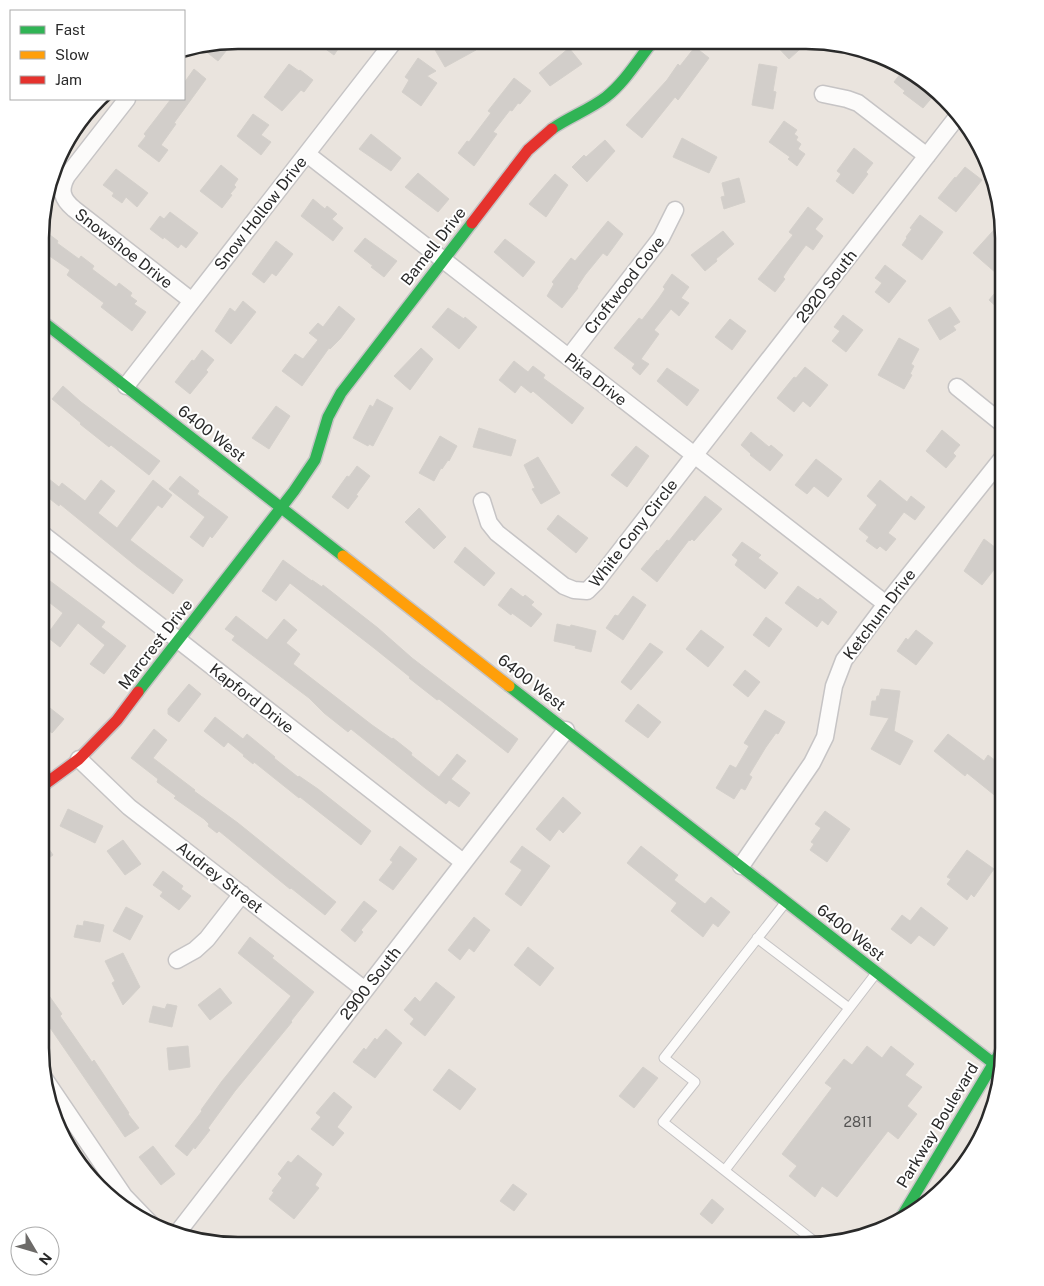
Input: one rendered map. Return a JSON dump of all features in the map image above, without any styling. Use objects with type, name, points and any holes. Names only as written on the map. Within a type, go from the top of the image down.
[{"type":"street","name":"Snow Hollow Drive","points":[[126,386],[388,49]]},
{"type":"street","name":"Bamell Drive","points":[[281,508],[312,467],[318,454],[328,417],[341,393],[534,143],[558,123],[606,97],[619,85],[647,49]]},
{"type":"street","points":[[823,94],[848,99],[858,104],[927,156]]},
{"type":"street","name":"Snowshoe Drive","points":[[126,100],[70,171],[64,180],[61,191],[66,201],[74,209],[192,301]]},
{"type":"street","name":"2920 South","points":[[694,455],[954,121]]},
{"type":"street","name":"Pika Drive","points":[[307,154],[886,604]]},
{"type":"street","name":"Croftwood Cove","points":[[568,358],[662,238],[675,210]]},
{"type":"street","name":"6400 West","points":[[49,326],[995,1064]]},
{"type":"street","points":[[957,387],[995,418]]},
{"type":"street","name":"White Cony Circle","points":[[482,501],[489,523],[502,538],[564,586],[578,591],[587,591],[596,582],[694,455]]},
{"type":"street","name":"Ketchum Drive","points":[[741,866],[818,754],[828,729],[834,686],[839,668],[848,653],[995,467]]},
{"type":"street","name":"Marcrest Drive","points":[[49,781],[79,759],[117,720],[281,508]]},
{"type":"street","name":"Kapford Drive","points":[[49,539],[463,862]]},
{"type":"street","name":"2900 South","points":[[181,1228],[566,730]]},
{"type":"street","name":"Audrey Street","points":[[79,759],[125,803],[365,990]]},
{"type":"street","points":[[177,960],[195,950],[207,939],[242,894]]},
{"type":"street","name":"Parkway Boulevard","points":[[908,1207],[994,1070]]},
{"type":"street","points":[[54,1093],[124,1196],[132,1204]]},
{"type":"lane","points":[[786,902],[664,1058],[695,1082],[663,1122],[809,1237]]},
{"type":"lane","points":[[757,938],[849,1008]]},
{"type":"lane","points":[[725,1170],[877,972]]},
{"type":"building","points":[[228,49],[218,61],[206,51]]},
{"type":"building","points":[[326,49],[338,49],[334,55]]},
{"type":"building","points":[[435,49],[475,49],[476,50],[445,67]]},
{"type":"building","points":[[568,49],[582,64],[550,86],[539,73]]},
{"type":"building","points":[[693,49],[698,49],[709,58],[678,100],[675,97],[642,138],[626,125],[667,80],[678,64],[680,66]]},
{"type":"building","points":[[780,49],[800,49],[789,59]]},
{"type":"building","points":[[418,58],[436,71],[427,76],[437,83],[421,106],[402,92],[409,80],[405,77]]},
{"type":"building","points":[[289,64],[313,80],[304,92],[301,90],[282,111],[264,97]]},
{"type":"building","points":[[759,64],[777,67],[773,91],[776,92],[773,109],[752,105]]},
{"type":"building","points":[[194,69],[206,79],[174,123],[176,124],[161,145],[168,150],[159,162],[138,146],[146,136],[144,134],[170,100],[185,100],[185,82]]},
{"type":"building","points":[[900,74],[932,97],[923,108],[903,93],[905,91],[894,82]]},
{"type":"building","points":[[514,78],[531,91],[520,104],[518,103],[512,111],[510,110],[493,132],[497,134],[474,166],[458,153],[491,113],[488,111]]},
{"type":"building","points":[[253,114],[269,125],[261,135],[271,142],[261,155],[237,136]]},
{"type":"building","points":[[784,121],[797,130],[794,134],[798,137],[796,140],[801,144],[798,149],[805,154],[797,166],[788,159],[790,157],[769,142]]},
{"type":"building","points":[[371,134],[401,158],[391,171],[359,149]]},
{"type":"building","points":[[682,138],[717,157],[709,173],[673,157]]},
{"type":"building","points":[[605,140],[615,151],[587,182],[572,167],[584,155],[586,157]]},
{"type":"building","points":[[854,148],[873,163],[866,172],[868,174],[853,194],[836,181],[841,174],[837,171]]},
{"type":"building","points":[[221,165],[238,179],[234,185],[236,187],[230,194],[232,195],[222,208],[200,191]]},
{"type":"building","points":[[965,167],[982,180],[956,212],[938,198]]},
{"type":"building","points":[[116,169],[148,193],[137,207],[126,197],[122,203],[112,196],[114,193],[103,185]]},
{"type":"building","points":[[418,173],[449,199],[438,212],[405,187]]},
{"type":"building","points":[[555,174],[568,185],[546,217],[529,204]]},
{"type":"building","points":[[739,178],[745,202],[724,209],[721,197],[725,196],[722,183]]},
{"type":"building","points":[[313,199],[325,209],[327,206],[337,214],[332,219],[343,228],[333,241],[301,216]]},
{"type":"building","points":[[808,207],[823,219],[815,229],[823,236],[813,250],[806,245],[783,277],[785,279],[775,292],[758,279],[793,235],[789,232]]},
{"type":"building","points":[[170,212],[198,233],[186,248],[181,244],[178,248],[150,229],[160,216],[164,219]]},
{"type":"building","points":[[920,215],[943,232],[922,260],[902,245],[912,229],[910,228]]},
{"type":"building","points":[[608,221],[623,234],[607,256],[603,253],[562,308],[547,296],[554,284],[552,282],[571,258],[575,261]]},
{"type":"building","points":[[995,229],[995,272],[973,253]]},
{"type":"building","points":[[723,231],[734,244],[705,271],[691,255]]},
{"type":"building","points":[[49,234],[58,241],[57,243],[79,259],[81,256],[94,266],[92,269],[116,287],[119,283],[132,293],[130,296],[137,301],[134,304],[146,312],[132,331],[101,307],[104,303],[67,275],[70,270],[49,256]]},
{"type":"building","points":[[365,238],[397,261],[384,277],[354,251]]},
{"type":"building","points":[[505,239],[535,262],[523,277],[494,252]]},
{"type":"building","points":[[276,241],[293,254],[276,276],[272,273],[264,283],[252,274]]},
{"type":"building","points":[[885,265],[906,281],[889,303],[875,292],[882,283],[875,278]]},
{"type":"building","points":[[672,274],[689,287],[681,298],[689,303],[679,316],[671,309],[654,330],[659,334],[641,359],[649,364],[640,375],[632,368],[635,364],[614,348],[639,318],[642,320],[665,289],[663,287]]},
{"type":"building","points":[[995,293],[995,306],[989,300]]},
{"type":"building","points":[[243,301],[256,312],[231,344],[215,331],[230,308],[235,312]]},
{"type":"building","points":[[339,306],[355,319],[340,339],[329,348],[302,386],[282,371],[295,354],[303,359],[318,340],[309,333],[318,323],[323,327]]},
{"type":"building","points":[[950,307],[960,322],[953,326],[956,330],[940,340],[928,320]]},
{"type":"building","points":[[448,308],[464,319],[465,317],[477,327],[459,349],[432,327]]},
{"type":"building","points":[[843,315],[863,330],[846,352],[832,341],[840,331],[834,327]]},
{"type":"building","points":[[730,319],[746,331],[732,350],[715,337]]},
{"type":"building","points":[[899,338],[919,349],[911,364],[914,366],[910,374],[912,375],[904,389],[878,375]]},
{"type":"building","points":[[421,348],[433,359],[410,390],[394,376]]},
{"type":"building","points":[[202,350],[214,360],[206,370],[208,372],[190,394],[175,382]]},
{"type":"building","points":[[514,361],[528,372],[533,366],[545,375],[543,378],[584,408],[572,424],[533,391],[531,393],[521,385],[515,393],[499,380]]},
{"type":"building","points":[[805,367],[828,385],[810,407],[803,401],[794,412],[777,398]]},
{"type":"building","points":[[667,368],[699,390],[687,406],[657,381]]},
{"type":"building","points":[[63,386],[81,402],[160,461],[149,475],[111,445],[109,447],[52,399]]},
{"type":"building","points":[[377,399],[393,408],[373,446],[369,444],[368,446],[353,438],[370,405],[373,407]]},
{"type":"building","points":[[276,406],[290,416],[269,449],[252,438]]},
{"type":"building","points":[[479,428],[516,440],[511,456],[473,447]]},
{"type":"building","points":[[942,430],[960,445],[953,453],[956,456],[946,468],[926,451]]},
{"type":"building","points":[[751,432],[769,447],[771,445],[783,455],[770,471],[741,445]]},
{"type":"building","points":[[440,436],[457,446],[449,461],[441,468],[434,481],[419,473]]},
{"type":"building","points":[[636,446],[649,456],[627,487],[611,475]]},
{"type":"building","points":[[538,457],[560,493],[541,504],[532,489],[535,488],[524,465]]},
{"type":"building","points":[[816,459],[842,479],[828,497],[814,486],[807,494],[795,485]]},
{"type":"building","points":[[357,466],[370,476],[348,509],[332,497],[347,476],[349,477]]},
{"type":"building","points":[[180,476],[199,491],[197,494],[228,517],[212,538],[210,536],[203,547],[190,537],[205,517],[169,489]]},
{"type":"building","points":[[49,479],[59,487],[62,483],[85,501],[101,480],[115,491],[98,513],[117,528],[153,480],[172,495],[162,508],[158,505],[130,540],[183,580],[173,594],[60,504],[59,506],[49,498]]},
{"type":"building","points":[[880,480],[907,502],[911,496],[925,507],[915,520],[904,512],[888,533],[896,539],[886,551],[880,546],[877,549],[866,541],[869,537],[859,529],[877,505],[867,496]]},
{"type":"building","points":[[705,496],[722,509],[694,541],[692,539],[689,540],[657,582],[641,569],[667,540],[669,541]]},
{"type":"building","points":[[419,508],[446,537],[434,549],[405,522]]},
{"type":"building","points":[[558,515],[588,538],[576,553],[547,529]]},
{"type":"building","points":[[984,539],[995,547],[995,568],[982,585],[964,571]]},
{"type":"building","points":[[742,542],[761,555],[758,558],[778,573],[765,589],[735,565],[738,560],[732,555]]},
{"type":"building","points":[[465,547],[495,573],[484,586],[454,562]]},
{"type":"building","points":[[283,560],[312,581],[322,587],[323,585],[378,628],[412,658],[518,739],[508,753],[439,699],[437,700],[290,583],[276,601],[262,591]]},
{"type":"building","points":[[50,581],[105,622],[101,627],[126,646],[104,674],[90,664],[105,645],[78,623],[60,647],[49,638],[49,632],[63,613],[49,602]]},
{"type":"building","points":[[798,586],[818,600],[820,598],[837,612],[828,625],[822,620],[817,627],[785,603]]},
{"type":"building","points":[[511,588],[534,602],[531,605],[542,614],[531,627],[498,605]]},
{"type":"building","points":[[633,596],[646,605],[623,640],[606,628],[615,615],[618,616]]},
{"type":"building","points":[[236,616],[267,640],[284,619],[297,630],[286,643],[300,654],[293,664],[372,725],[393,738],[439,777],[457,754],[466,761],[451,779],[470,793],[459,807],[449,800],[446,804],[351,729],[348,732],[309,698],[232,640],[235,636],[225,629]]},
{"type":"building","points":[[766,617],[782,629],[769,647],[753,635]]},
{"type":"building","points":[[557,624],[596,631],[591,652],[554,641]]},
{"type":"building","points":[[701,630],[724,647],[708,667],[686,649]]},
{"type":"building","points":[[916,630],[933,643],[916,665],[897,651],[906,638],[908,640]]},
{"type":"building","points":[[650,643],[663,652],[631,690],[621,682]]},
{"type":"building","points":[[745,670],[760,682],[748,697],[733,685]]},
{"type":"building","points":[[189,684],[201,694],[179,722],[168,714],[168,709]]},
{"type":"building","points":[[881,689],[900,691],[894,731],[913,741],[900,765],[871,749],[889,718],[870,715],[872,701],[876,701]]},
{"type":"building","points":[[638,704],[661,722],[648,738],[625,721]]},
{"type":"building","points":[[49,707],[64,719],[52,733],[49,731]]},
{"type":"building","points":[[765,710],[785,722],[778,734],[776,733],[766,747],[749,775],[752,777],[745,790],[741,788],[734,799],[716,788],[730,765],[736,768],[749,746],[744,743]]},
{"type":"building","points":[[215,717],[243,739],[247,734],[298,777],[318,789],[371,831],[361,845],[254,762],[253,764],[228,742],[224,747],[204,731]]},
{"type":"building","points":[[154,729],[167,740],[153,758],[336,902],[325,915],[219,831],[217,833],[208,826],[209,824],[204,819],[174,798],[176,796],[157,782],[158,779],[131,758]]},
{"type":"building","points":[[948,734],[984,761],[988,755],[995,760],[995,796],[967,773],[965,776],[934,751]]},
{"type":"building","points":[[563,797],[581,813],[563,833],[559,829],[550,841],[536,829]]},
{"type":"building","points":[[68,809],[103,826],[95,843],[60,826]]},
{"type":"building","points":[[825,811],[850,829],[827,862],[810,850],[814,844],[811,842],[821,828],[815,824]]},
{"type":"building","points":[[123,840],[141,864],[125,875],[107,851]]},
{"type":"building","points":[[400,846],[417,859],[393,890],[379,880],[393,862],[390,860]]},
{"type":"building","points":[[522,846],[550,866],[521,906],[505,894],[522,870],[510,862]]},
{"type":"building","points":[[641,846],[678,875],[674,880],[705,904],[711,897],[730,912],[718,927],[713,923],[703,937],[671,911],[677,903],[627,863]]},
{"type":"building","points":[[49,849],[53,855],[49,858]]},
{"type":"building","points":[[967,850],[994,869],[974,897],[971,894],[967,900],[947,884],[951,879],[947,877]]},
{"type":"building","points":[[163,871],[183,886],[181,889],[191,896],[179,910],[160,896],[163,892],[153,885]]},
{"type":"building","points":[[364,901],[377,911],[361,930],[363,932],[355,942],[341,930]]},
{"type":"building","points":[[126,907],[143,916],[130,940],[113,931]]},
{"type":"building","points":[[921,907],[948,928],[934,946],[919,935],[911,944],[891,929],[902,915],[910,921]]},
{"type":"building","points":[[474,917],[490,930],[474,952],[469,948],[460,960],[448,950]]},
{"type":"building","points":[[84,921],[104,925],[100,942],[74,937],[77,925],[83,926]]},
{"type":"building","points":[[250,937],[274,956],[272,958],[314,992],[292,1022],[235,1091],[208,1128],[210,1130],[187,1156],[175,1146],[222,1081],[291,996],[238,953]]},
{"type":"building","points":[[528,947],[554,968],[540,986],[514,965]]},
{"type":"building","points":[[123,953],[140,987],[123,1005],[112,983],[115,981],[105,961]]},
{"type":"building","points":[[436,982],[455,997],[425,1036],[410,1024],[414,1019],[404,1010],[415,997],[420,1002]]},
{"type":"building","points":[[220,988],[232,1003],[210,1020],[198,1005]]},
{"type":"building","points":[[49,996],[62,1014],[60,1016],[92,1062],[94,1060],[139,1128],[125,1137],[49,1026]]},
{"type":"building","points":[[167,1004],[177,1006],[172,1027],[149,1022],[153,1006],[165,1009]]},
{"type":"building","points":[[386,1029],[402,1043],[375,1078],[353,1062],[364,1048],[366,1050],[375,1038],[377,1040]]},
{"type":"building","points":[[188,1046],[190,1067],[169,1070],[167,1048]]},
{"type":"building","points":[[867,1046],[882,1058],[891,1046],[914,1064],[905,1075],[922,1087],[907,1106],[917,1114],[898,1139],[888,1131],[837,1197],[822,1186],[815,1197],[789,1176],[797,1166],[782,1154],[832,1088],[825,1083],[844,1059],[852,1065]]},
{"type":"building","points":[[643,1067],[658,1078],[634,1108],[619,1096]]},
{"type":"building","points":[[449,1069],[476,1089],[460,1110],[433,1090]]},
{"type":"building","points":[[334,1092],[352,1107],[337,1127],[344,1133],[333,1146],[311,1129],[321,1117],[316,1113]]},
{"type":"building","points":[[153,1146],[175,1174],[161,1185],[139,1157]]},
{"type":"building","points":[[298,1155],[322,1174],[315,1185],[319,1188],[294,1219],[269,1199],[274,1192],[272,1191],[282,1178],[278,1174],[288,1161],[291,1163]]},
{"type":"building","points":[[513,1184],[527,1194],[514,1211],[500,1201]]},
{"type":"building","points":[[712,1199],[724,1209],[712,1224],[700,1214]]},
{"type":"traffic: fast","points":[[552,129],[606,97],[625,78],[647,49]]},
{"type":"traffic: fast","points":[[138,692],[294,491],[315,460],[328,417],[341,393],[472,223]]},
{"type":"traffic: fast","points":[[49,326],[343,556]]},
{"type":"traffic: fast","points":[[509,686],[995,1064]]},
{"type":"traffic: fast","points":[[907,1208],[995,1061]]},
{"type":"traffic: slow","points":[[343,556],[509,686]]},
{"type":"traffic: jam","points":[[472,223],[528,150],[552,129]]},
{"type":"traffic: jam","points":[[49,781],[79,759],[117,720],[138,692]]}]
